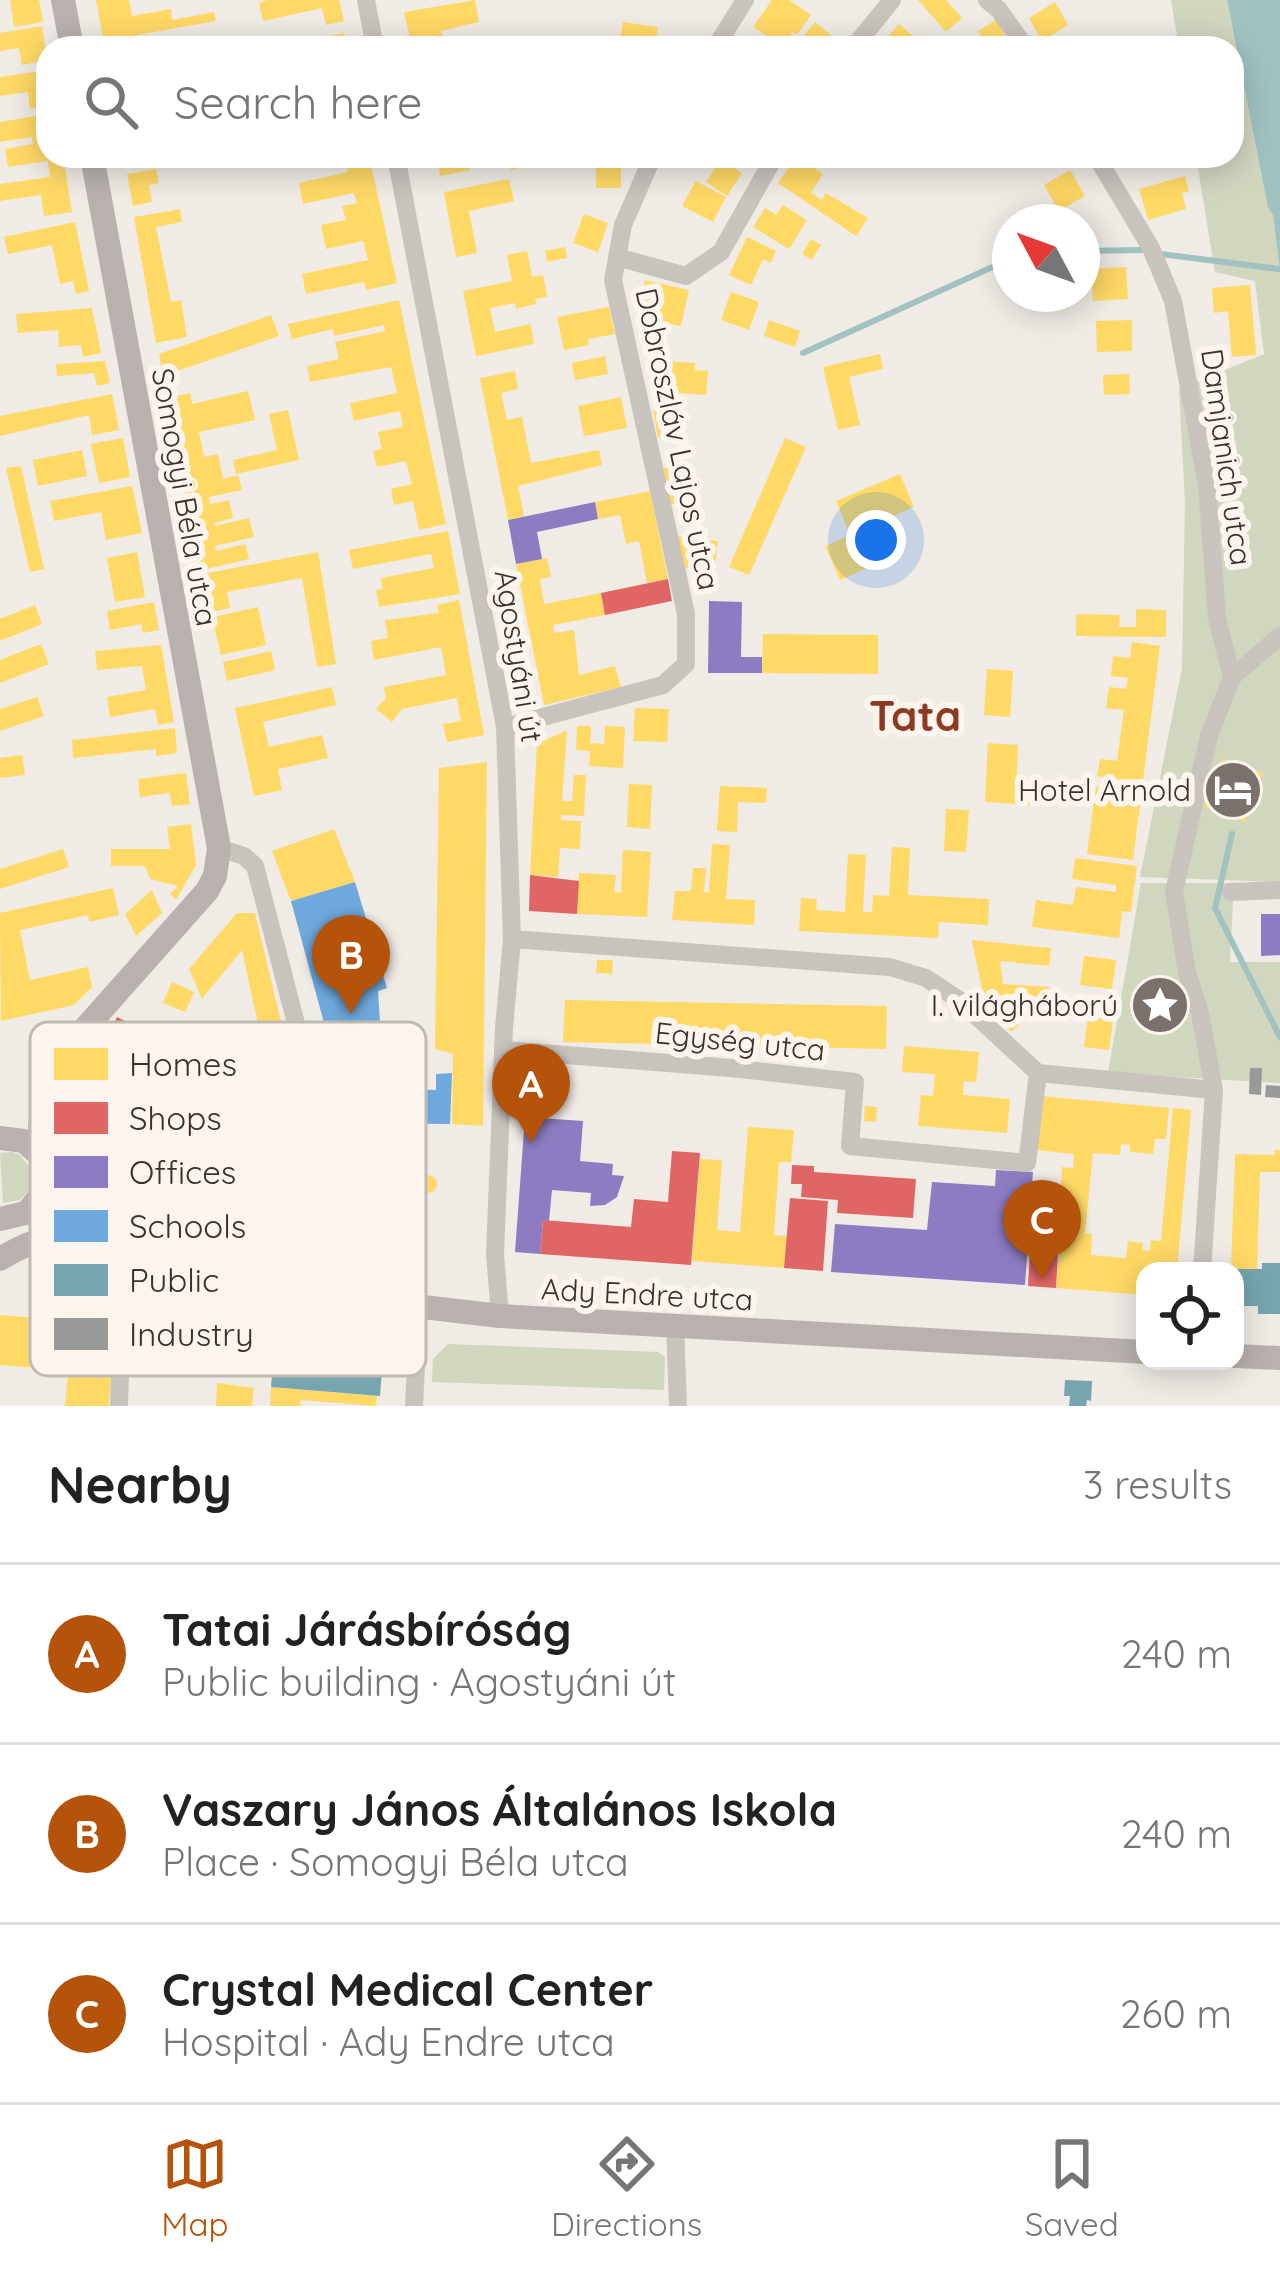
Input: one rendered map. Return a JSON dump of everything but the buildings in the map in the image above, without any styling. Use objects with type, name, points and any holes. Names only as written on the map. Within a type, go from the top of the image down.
[{"type":"main road","points":[[63,0],[70,36]]},
{"type":"main road","name":"Somogyi Béla utca","points":[[94,168],[219,848]]},
{"type":"main road","points":[[90,1022],[207,891],[215,876],[219,848]]},
{"type":"main road","points":[[95,1022],[103,1006]]},
{"type":"main road","points":[[0,1138],[24,1141],[30,1148]]},
{"type":"main road","points":[[27,1213],[30,1210]]},
{"type":"main road","points":[[0,1219],[30,1213]]},
{"type":"main road","points":[[0,1259],[30,1242]]},
{"type":"main road","name":"Ady Endre utca","points":[[426,1307],[500,1316],[1136,1352]]},
{"type":"main road","points":[[1244,1356],[1280,1358]]},
{"type":"street","points":[[366,0],[373,36]]},
{"type":"street","points":[[723,36],[745,0]]},
{"type":"street","points":[[863,36],[892,0]]},
{"type":"street","points":[[987,0],[1018,36]]},
{"type":"street","name":"Agostyáni út","points":[[398,168],[505,727],[512,939],[495,1255],[500,1316]]},
{"type":"street","points":[[616,256],[623,225],[648,168]]},
{"type":"street","name":"Dobroszláv Lajos utca","points":[[505,727],[663,685],[686,664],[686,614],[613,280],[616,256],[686,276],[721,252],[769,168]]},
{"type":"street","name":"Damjanich utca","points":[[1103,168],[1151,248],[1173,301],[1208,485],[1217,618],[1232,677]]},
{"type":"street","points":[[1203,1262],[1214,1090],[1174,892],[1209,736],[1232,677],[1280,635]]},
{"type":"street","points":[[219,848],[244,856],[254,866],[295,1022]]},
{"type":"street","points":[[1231,892],[1280,890]]},
{"type":"street","points":[[512,939],[890,967],[926,978],[959,1000],[1038,1073],[1214,1090]]},
{"type":"street","name":"Egység utca","points":[[503,1050],[855,1082],[850,1146],[1027,1163],[1038,1073]]},
{"type":"street","points":[[676,1324],[678,1406]]},
{"type":"street","points":[[119,1406],[120,1376]]},
{"type":"street","points":[[414,1406],[416,1376]]},
{"type":"green space","points":[[1171,0],[1227,0],[1234,36],[1177,36]]},
{"type":"green space","points":[[1244,86],[1273,215],[1280,272],[1280,882],[1140,877],[1182,668],[1185,502],[1179,389],[1264,354],[1255,281],[1215,272],[1198,168],[1244,168]]},
{"type":"green space","points":[[1141,883],[1234,883],[1230,962],[1280,962],[1280,1083],[1108,1073]]},
{"type":"green space","points":[[0,1153],[20,1155],[30,1168],[30,1188],[20,1200],[3,1203]]},
{"type":"green space","points":[[448,1344],[658,1352],[665,1357],[664,1390],[432,1382],[433,1359]]},
{"type":"water","points":[[1227,0],[1280,0],[1280,272],[1273,215],[1244,86],[1244,36],[1234,36]]},
{"type":"waterway","points":[[1100,251],[1142,250]]},
{"type":"waterway","points":[[1161,254],[1279,269]]},
{"type":"waterway","points":[[803,353],[992,267]]},
{"type":"waterway","points":[[1232,834],[1215,908],[1280,1037]]},
{"type":"place","name":"Hotel Arnold","points":[[1233,790]]},
{"type":"place","name":"I. világháború","points":[[1160,1005]]},
{"type":"place","name":"Vaszary János Általános Iskola","points":[[351,1014]]},
{"type":"place","name":"Tatai Járásbíróság","points":[[531,1143]]},
{"type":"place","name":"Crystal Medical Center","points":[[1042,1279]]},
{"type":"district","name":"Tata","points":[[915,715]]}]
